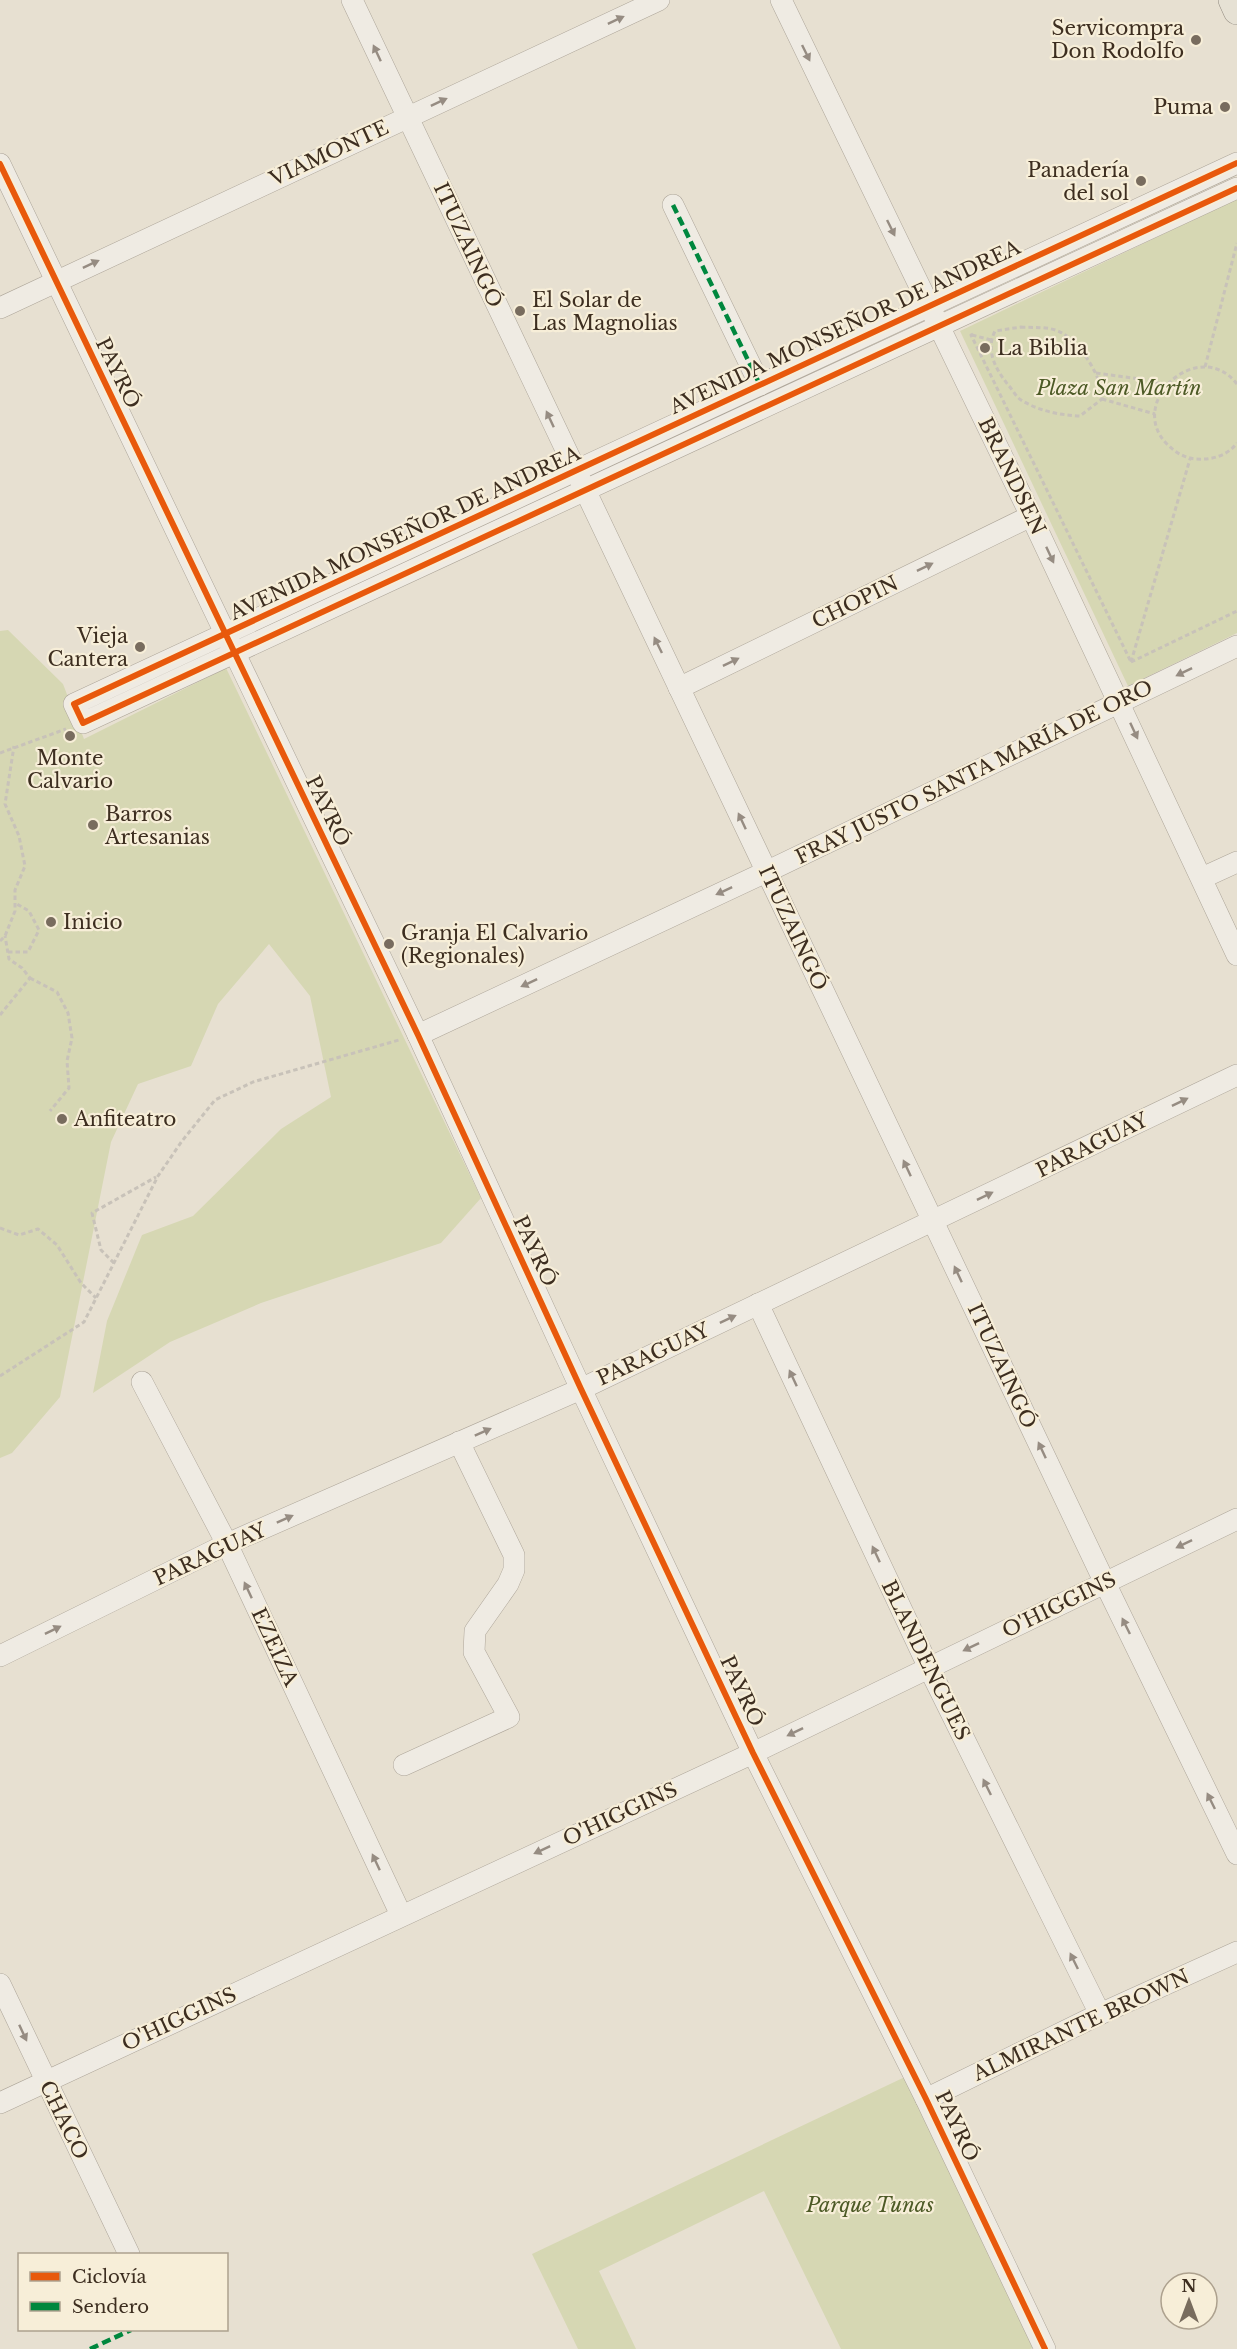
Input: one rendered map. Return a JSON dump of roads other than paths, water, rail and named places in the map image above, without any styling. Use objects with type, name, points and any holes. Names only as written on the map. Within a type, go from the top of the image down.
[{"type":"main road","points":[[1232,0],[1237,11]]},
{"type":"street","name":"ITUZAINGÓ","points":[[352,0],[584,491],[1237,1854]]},
{"type":"street","name":"VIAMONTE","points":[[0,308],[659,0]]},
{"type":"street","name":"BRANDSEN","points":[[781,0],[1031,516],[1237,955]]},
{"type":"street","name":"PAYRÓ","points":[[0,164],[418,1035],[580,1389],[753,1753],[926,2099],[1045,2349]]},
{"type":"street","name":"AVENIDA MONSEÑOR DE ANDREA","points":[[230,644],[575,472],[1237,164]]},
{"type":"street","name":"AVENIDA MONSEÑOR DE ANDREA","points":[[83,723],[74,704],[230,644],[584,491],[1237,188]]},
{"type":"street","points":[[673,205],[760,385]]},
{"type":"street","name":"CHOPIN","points":[[679,688],[1031,516]]},
{"type":"street","name":"FRAY JUSTO SANTA MARÍA DE ORO","points":[[418,1035],[766,872],[1237,646]]},
{"type":"street","points":[[1202,878],[1237,862]]},
{"type":"street","name":"PARAGUAY","points":[[0,1656],[227,1544],[580,1389],[1237,1075]]},
{"type":"street","name":"BLANDENGUES","points":[[758,1304],[929,1668],[1100,2014]]},
{"type":"street","name":"EZEIZA","points":[[142,1382],[227,1544],[401,1915]]},
{"type":"street","points":[[404,1765],[509,1717],[474,1652],[475,1631],[508,1584],[514,1570],[514,1555],[459,1442]]},
{"type":"street","name":"O'HIGGINS","points":[[0,2103],[753,1753],[1237,1519]]},
{"type":"street","name":"ALMIRANTE BROWN","points":[[926,2099],[1100,2014],[1237,1952]]},
{"type":"street","name":"CHACO","points":[[0,1984],[129,2253]]},
{"type":"place","name":"Servicompra Don Rodolfo","points":[[1196,40]]},
{"type":"place","name":"Puma","points":[[1225,107]]},
{"type":"place","name":"Panadería del sol","points":[[1141,181]]},
{"type":"place","name":"El Solar de Las Magnolias","points":[[520,311]]},
{"type":"place","name":"La Biblia","points":[[985,348]]},
{"type":"place","name":"Vieja Cantera","points":[[140,647]]},
{"type":"place","name":"Monte Calvario","points":[[70,736]]},
{"type":"place","name":"Barros Artesanias","points":[[93,825]]},
{"type":"place","name":"Inicio","points":[[51,922]]},
{"type":"place","name":"Granja El Calvario (Regionales)","points":[[389,944]]},
{"type":"place","name":"Anfiteatro","points":[[62,1119]]},
{"type":"park label","name":"Plaza San Martín","points":[[1119,388]]},
{"type":"park label","name":"Parque Tunas","points":[[870,2205]]}]
